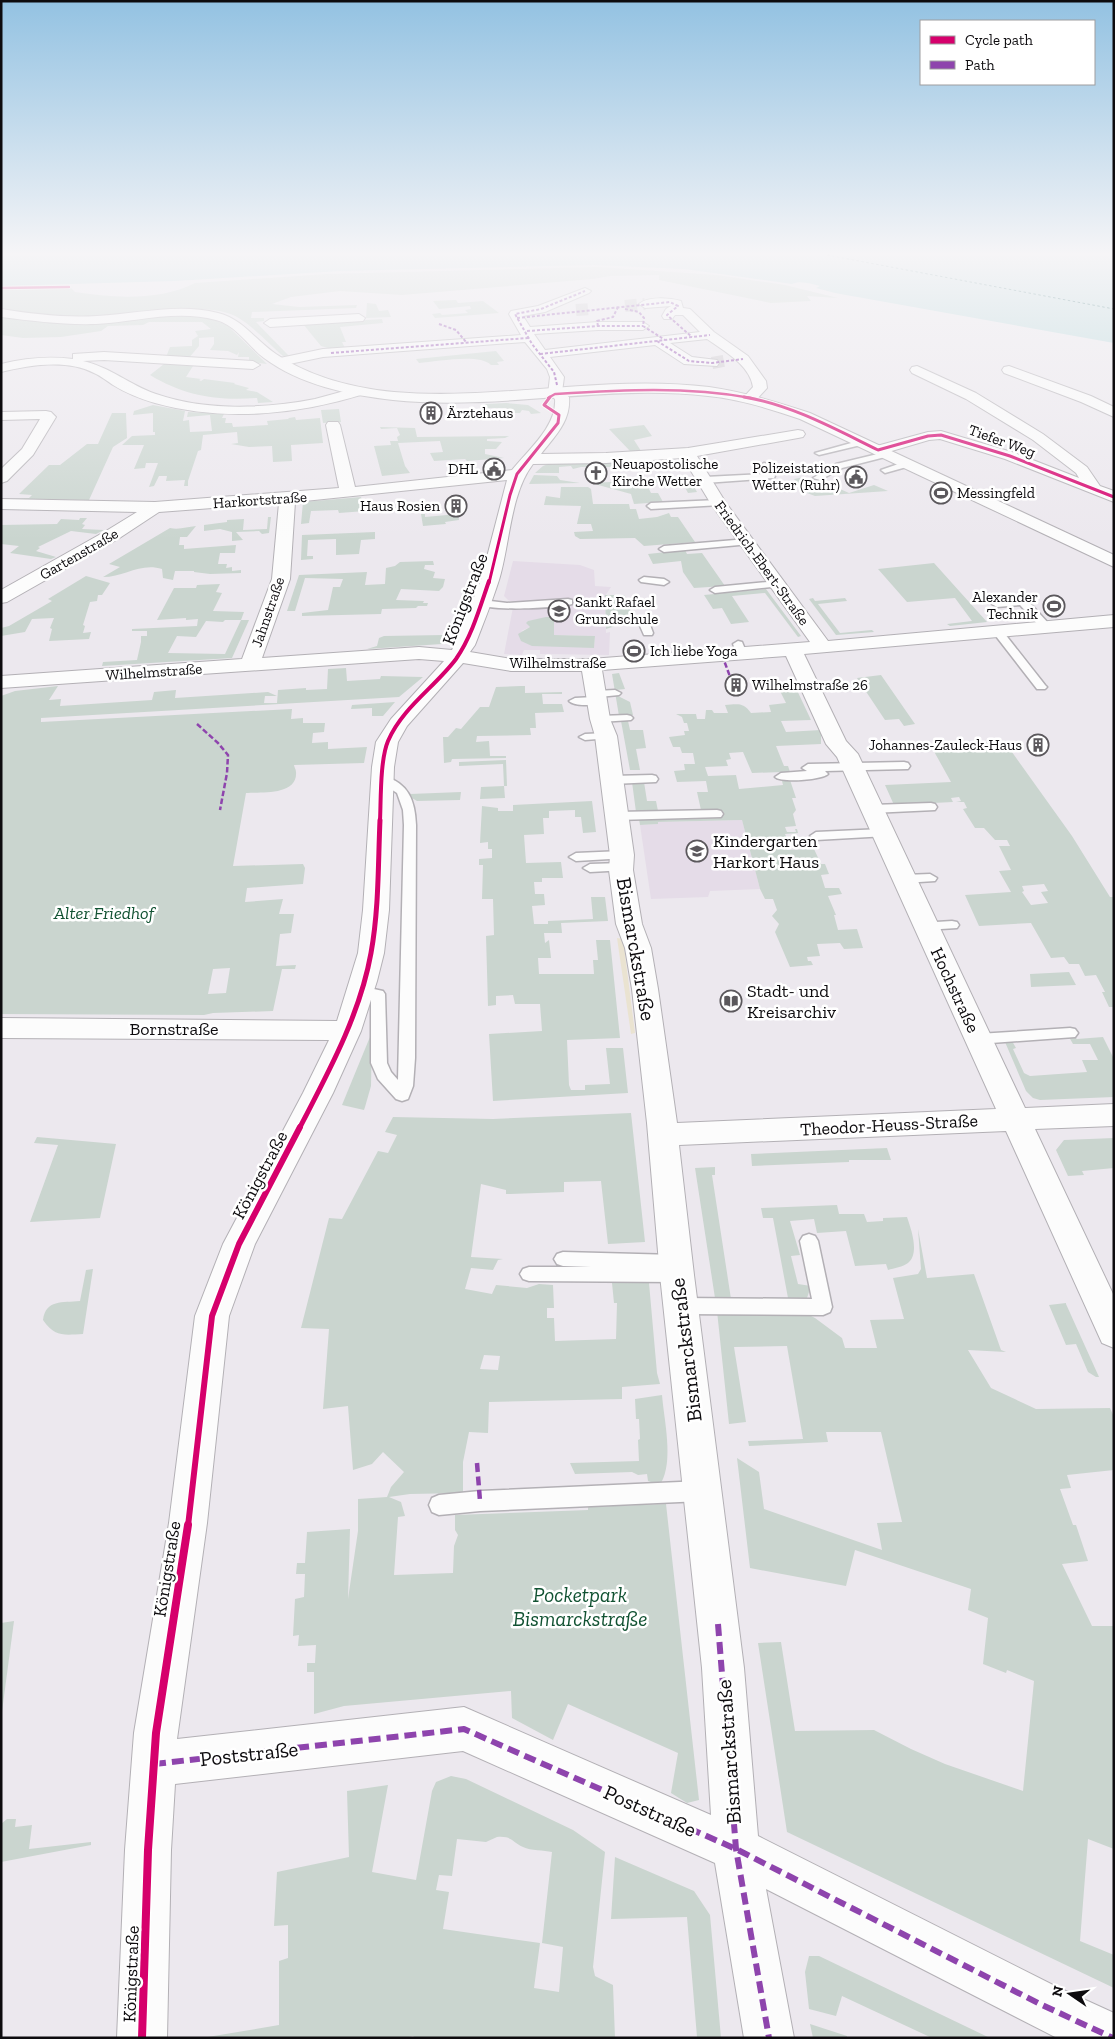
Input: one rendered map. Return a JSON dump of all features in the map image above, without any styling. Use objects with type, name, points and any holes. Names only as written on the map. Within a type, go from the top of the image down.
[{"type":"street","points":[[262,350],[280,362],[319,380],[359,391],[395,396],[440,399],[657,390],[700,392],[750,398],[798,412],[1114,562]]},
{"type":"street","points":[[319,350],[323,353]]},
{"type":"street","points":[[280,362],[323,353],[360,350]]},
{"type":"street","points":[[538,350],[553,368],[557,377],[554,394]]},
{"type":"street","points":[[540,354],[573,350]]},
{"type":"street","points":[[675,350],[689,361],[712,363]]},
{"type":"street","points":[[731,350],[743,359],[759,381],[760,388],[750,398]]},
{"type":"street","points":[[62,362],[79,357],[98,356],[253,365]]},
{"type":"street","points":[[729,360],[743,359]]},
{"type":"street","points":[[1,368],[37,362],[62,362],[96,368],[120,384],[147,396],[170,403],[203,408],[239,410],[310,404],[359,391]]},
{"type":"street","points":[[917,370],[971,396],[1038,437],[1082,470],[1095,490]]},
{"type":"street","points":[[1009,370],[1086,399],[1114,414]]},
{"type":"street","name":"Königstraße","points":[[142,2038],[148,1850],[154,1764],[162,1696],[188,1523],[212,1316],[243,1236],[312,1105],[347,1031],[360,992],[371,952],[376,910],[384,754],[390,735],[458,656],[465,645],[496,561],[510,495],[518,474],[558,423],[559,415],[544,405],[547,399],[554,394]]},
{"type":"street","points":[[1,416],[46,415],[50,418],[28,452],[1,478]]},
{"type":"street","points":[[332,425],[348,493]]},
{"type":"street","points":[[531,459],[606,458],[688,453],[798,434]]},
{"type":"street","name":"Tiefer Weg","points":[[882,452],[928,436],[941,435],[1010,456],[1114,497]]},
{"type":"street","name":"Friedrich-Ebert-Straße","points":[[688,453],[720,505],[823,646]]},
{"type":"street","name":"Harkortstraße","points":[[1,504],[155,507],[348,493],[518,474]]},
{"type":"street","name":"Jahnstraße","points":[[250,665],[281,579],[287,498]]},
{"type":"street","name":"Gartenstraße","points":[[1,598],[112,535],[155,507]]},
{"type":"street","name":"Wilhelmstraße","points":[[1,682],[419,654],[458,656],[511,665],[591,665],[651,656],[740,649],[792,649],[1113,622]]},
{"type":"street","name":"Hochstraße","points":[[792,649],[837,744],[847,754],[1114,1333]]},
{"type":"street","name":"Bismarckstraße","points":[[591,665],[596,711],[612,777],[629,924],[638,948],[645,989],[664,1135],[678,1281],[723,1668],[736,1849],[769,2038]]},
{"type":"street","name":"Bornstraße","points":[[1,1028],[347,1031]]},
{"type":"street","name":"Theodor-Heuss-Straße","points":[[664,1135],[1114,1115]]},
{"type":"street","name":"Poststraße","points":[[154,1764],[464,1729],[736,1849],[1040,2004],[1113,2038]]},
{"type":"lane","points":[[819,453],[862,442]]},
{"type":"lane","points":[[816,478],[840,466],[882,452]]},
{"type":"lane","points":[[885,470],[907,464]]},
{"type":"lane","points":[[706,482],[771,476],[764,466]]},
{"type":"lane","points":[[706,482],[766,480],[770,485]]},
{"type":"lane","points":[[653,509],[720,505]]},
{"type":"lane","points":[[664,549],[749,545]]},
{"type":"lane","points":[[705,551],[749,545]]},
{"type":"lane","points":[[644,580],[664,582]]},
{"type":"lane","points":[[715,590],[778,584]]},
{"type":"lane","points":[[482,603],[507,606],[568,602]]},
{"type":"lane","points":[[997,604],[1023,602],[1046,627]]},
{"type":"lane","points":[[639,622],[645,624],[648,633]]},
{"type":"lane","points":[[997,631],[1041,687]]},
{"type":"lane","points":[[596,711],[627,718]]},
{"type":"lane","points":[[781,777],[904,766]]},
{"type":"lane","points":[[808,768],[854,769]]},
{"type":"lane","points":[[612,777],[649,776]]},
{"type":"lane","points":[[360,992],[378,994],[379,1062],[384,1075],[402,1095],[405,1086],[407,1058],[410,825],[409,810],[402,791],[383,780]]},
{"type":"lane","points":[[872,809],[932,807]]},
{"type":"lane","points":[[617,816],[717,814]]},
{"type":"lane","points":[[816,836],[882,833]]},
{"type":"lane","points":[[576,857],[622,861]]},
{"type":"lane","points":[[590,868],[622,861]]},
{"type":"lane","points":[[904,879],[930,878]]},
{"type":"lane","points":[[925,926],[952,924]]},
{"type":"lane","points":[[978,1039],[1070,1033]]},
{"type":"lane","points":[[563,1259],[822,1307],[808,1241]]},
{"type":"lane","points":[[529,1274],[678,1281]]},
{"type":"lane","points":[[439,1505],[480,1501],[702,1492]]},
{"type":"shaded area","name":"Sankt Rafael Grundschule","points":[[513,561],[580,565],[594,570],[595,586],[611,587],[605,596],[606,633],[610,632],[609,655],[540,654],[540,650],[524,650],[522,655],[504,654],[514,602],[504,596]],"holes":[[[553,617],[554,635],[595,636],[594,647],[521,631],[530,627],[528,621]]]},
{"type":"shaded area","name":"Kindergarten Harkort Haus","points":[[742,820],[760,889],[710,891],[708,897],[651,899],[640,825],[657,824],[658,822]]},
{"type":"green space","points":[[169,350],[195,350],[188,359],[166,357]]},
{"type":"green space","points":[[213,350],[253,350],[267,364],[249,362],[249,357],[238,357],[239,352],[237,355],[228,351]]},
{"type":"green space","points":[[277,350],[283,350],[289,356],[283,356]]},
{"type":"green space","points":[[496,351],[504,361],[497,362],[499,365],[491,365],[477,359],[419,363],[416,359]]},
{"type":"green space","points":[[164,364],[193,366],[186,377],[201,379],[199,380],[201,381],[204,379],[235,383],[249,388],[246,390],[257,392],[273,402],[258,403],[257,398],[215,398],[176,388],[150,375]]},
{"type":"green space","points":[[485,404],[528,405],[541,413],[531,414],[529,411],[522,410],[520,413],[507,413],[508,409],[506,408],[485,408]]},
{"type":"green space","points":[[153,405],[185,411],[183,421],[189,420],[190,432],[212,431],[210,415],[187,417],[188,412],[224,414],[222,418],[226,418],[225,423],[232,423],[233,427],[268,425],[267,421],[295,417],[296,420],[320,418],[323,443],[291,445],[292,461],[273,462],[272,446],[249,447],[231,444],[238,443],[237,432],[203,435],[201,450],[198,451],[188,486],[184,486],[185,480],[166,481],[167,476],[159,476],[154,486],[149,487],[158,463],[146,463],[145,468],[134,469],[144,445],[122,445],[132,436],[155,435],[155,432],[153,432],[153,413],[133,415],[134,411]]},
{"type":"green space","points":[[339,409],[341,422],[323,423],[321,410]]},
{"type":"green space","points":[[112,413],[126,413],[127,438],[113,447],[89,500],[10,499],[29,498],[32,495],[19,494],[49,465],[60,465],[87,444],[98,444]]},
{"type":"green space","points":[[644,425],[652,436],[634,440],[641,451],[630,451],[609,429]]},
{"type":"green space","points":[[380,427],[415,428],[417,437],[509,436],[487,439],[487,441],[502,442],[496,449],[485,449],[485,454],[504,458],[467,461],[465,459],[434,461],[430,453],[443,452],[440,441],[398,443],[405,466],[410,473],[382,476],[374,446],[391,445],[390,441],[398,441],[397,437],[400,435],[397,428],[381,429]]},
{"type":"green space","points":[[619,463],[620,466],[618,467],[581,467],[573,469],[571,466],[559,467],[559,473],[535,473],[548,464]]},
{"type":"green space","points":[[534,475],[557,476],[560,480],[580,483],[529,484]]},
{"type":"green space","points":[[804,477],[831,491],[840,489],[849,493],[874,485],[888,491],[815,496],[807,493],[794,479]]},
{"type":"green space","points":[[689,478],[697,492],[688,493],[682,482],[653,483],[655,486],[648,487],[651,493],[658,493],[663,502],[634,504],[631,494],[591,483]]},
{"type":"green space","points":[[561,487],[588,487],[591,489],[593,504],[629,504],[630,509],[636,509],[639,519],[657,517],[669,513],[671,517],[678,517],[695,542],[644,546],[635,538],[580,539],[575,536],[574,532],[593,531],[591,524],[577,524],[581,506],[544,505],[546,496],[560,498]]},
{"type":"green space","points":[[361,497],[365,511],[339,513],[338,510],[311,511],[309,523],[301,524],[303,502]]},
{"type":"green space","points":[[421,514],[425,514],[425,517],[458,514],[459,520],[445,522],[446,524],[423,526]]},
{"type":"green space","points":[[268,517],[271,517],[269,533],[262,534],[259,531],[236,532],[243,540],[232,541],[232,532],[220,529],[204,531],[204,525],[227,522],[227,520],[244,519],[243,530],[267,529]]},
{"type":"green space","points":[[80,518],[87,518],[82,524],[85,525],[82,529],[104,530],[96,534],[71,531],[38,547],[40,548],[36,551],[56,557],[51,559],[10,553],[19,546],[1,544],[1,525],[57,524],[61,519],[79,520]]},
{"type":"green space","points":[[196,526],[187,537],[180,537],[179,545],[184,545],[184,549],[236,545],[235,553],[220,553],[218,564],[227,564],[226,568],[232,567],[232,571],[241,570],[241,573],[210,574],[194,571],[175,571],[173,580],[163,578],[162,569],[147,567],[103,577],[120,567],[109,564],[170,528],[180,529]]},
{"type":"green space","points":[[375,532],[375,539],[361,540],[359,554],[336,555],[336,539],[308,540],[307,556],[313,556],[313,559],[301,560],[302,535]]},
{"type":"green space","points":[[685,550],[687,554],[702,553],[725,586],[694,588],[683,572],[681,561],[653,564],[648,554]]},
{"type":"green space","points":[[433,561],[434,565],[425,565],[424,569],[435,572],[433,578],[445,579],[443,587],[439,591],[401,589],[396,600],[424,601],[423,603],[428,603],[427,606],[382,609],[381,614],[302,616],[302,613],[328,610],[333,587],[340,587],[343,579],[305,578],[295,611],[287,611],[299,575],[367,572],[365,585],[385,584],[386,568],[395,566],[400,562]]},
{"type":"green space","points":[[934,563],[987,622],[950,626],[947,624],[972,621],[955,598],[907,602],[878,569]]},
{"type":"green space","points":[[86,576],[110,583],[102,595],[98,595],[97,601],[90,602],[83,625],[85,626],[83,633],[91,632],[89,639],[49,641],[52,629],[50,628],[54,618],[32,619],[25,632],[1,636],[1,628],[9,626],[52,601],[48,599]]},
{"type":"green space","points":[[220,584],[216,592],[222,593],[213,611],[244,612],[241,620],[249,620],[232,658],[102,666],[103,662],[137,660],[141,636],[147,636],[147,631],[132,631],[132,629],[197,626],[198,619],[157,620],[174,588],[196,588],[197,585]],"holes":[[[241,620],[225,654],[168,653],[177,636],[196,637],[206,621]]]},
{"type":"green space","points":[[766,589],[801,636],[798,637],[765,593],[732,596],[749,622],[731,624],[722,608],[713,609],[704,595]]},
{"type":"green space","points":[[605,595],[624,595],[630,603],[631,621],[606,629]]},
{"type":"green space","points":[[813,598],[815,601],[845,598],[847,601],[818,604],[840,633],[872,630],[874,632],[836,635],[809,599]]},
{"type":"green space","points":[[554,617],[554,635],[595,636],[594,648],[532,646],[521,641],[518,634],[530,627],[526,623],[528,621]]},
{"type":"green space","points":[[448,629],[452,629],[442,644],[367,649],[377,646],[379,638],[384,636],[444,635]]},
{"type":"green space","name":"Alter Friedhof","points":[[346,668],[347,681],[380,679],[381,676],[423,677],[399,697],[41,718],[41,722],[292,709],[291,719],[303,718],[303,723],[325,723],[324,732],[313,733],[312,743],[328,742],[328,749],[367,747],[364,763],[294,765],[296,772],[295,780],[285,789],[246,793],[233,866],[303,864],[305,868],[303,884],[247,888],[245,902],[283,899],[279,914],[294,914],[291,933],[280,934],[276,966],[296,965],[295,969],[282,969],[273,1011],[204,1015],[1,1014],[1,696],[15,691],[58,686],[49,700],[61,699],[60,706],[152,700],[154,692],[176,690],[175,698],[268,692],[277,696],[265,696],[264,703],[277,703],[278,690],[327,689],[328,669]],"holes":[[[230,968],[226,993],[208,994],[213,969]]]},
{"type":"green space","points":[[619,673],[625,689],[616,690],[618,696],[630,702],[633,715],[619,716],[612,674]]},
{"type":"green space","points":[[881,675],[915,724],[904,726],[899,719],[885,720],[857,678]]},
{"type":"green space","points":[[777,685],[795,686],[811,720],[781,721],[786,732],[821,730],[821,744],[776,746],[784,766],[788,766],[790,772],[752,773],[743,752],[729,753],[731,759],[726,760],[728,766],[705,767],[708,776],[736,775],[739,789],[783,785],[782,781],[790,780],[796,798],[792,798],[796,810],[793,814],[796,826],[785,827],[787,832],[796,832],[795,829],[797,829],[798,833],[785,834],[788,841],[784,842],[787,850],[814,849],[821,864],[825,864],[829,874],[821,875],[825,888],[839,888],[842,894],[828,896],[836,915],[834,915],[838,930],[857,929],[863,948],[844,949],[840,943],[817,944],[820,956],[807,957],[808,961],[811,961],[813,965],[790,967],[775,932],[779,924],[772,916],[777,910],[773,899],[765,899],[760,889],[742,820],[658,822],[658,824],[640,825],[639,819],[695,818],[693,811],[701,810],[697,792],[708,792],[706,781],[677,782],[674,771],[685,770],[684,764],[695,764],[693,753],[682,753],[680,747],[673,747],[669,737],[685,735],[684,731],[689,731],[687,723],[684,723],[682,717],[676,714],[696,714],[697,719],[705,719],[706,710],[712,710],[714,713],[728,713],[725,705],[737,704],[743,705],[751,713],[771,712],[769,705],[786,703]]},
{"type":"green space","points":[[525,686],[525,693],[562,692],[562,694],[542,694],[543,704],[562,704],[564,712],[535,713],[536,728],[530,728],[531,735],[477,736],[476,742],[489,741],[490,756],[506,756],[506,758],[452,759],[451,762],[444,763],[443,737],[448,737],[456,728],[461,729],[480,707],[489,707],[496,687]]},
{"type":"green space","points":[[395,702],[383,716],[372,716],[372,708],[351,709],[352,705]]},
{"type":"green space","points":[[621,721],[628,721],[630,730],[643,730],[646,748],[636,749],[640,770],[630,770]]},
{"type":"green space","points":[[1004,741],[1072,836],[1110,897],[1114,897],[1114,1007],[1109,1007],[1102,992],[1105,992],[1096,975],[1085,976],[1079,964],[1069,964],[1064,957],[1051,958],[1031,923],[979,926],[965,895],[1011,892],[999,871],[1011,870],[999,846],[1010,846],[1007,840],[995,840],[984,828],[975,828],[963,809],[967,808],[964,802],[956,802],[961,801],[959,797],[951,798],[953,802],[894,805],[885,785],[951,782],[931,746]],"holes":[[[1044,884],[1048,891],[1041,892],[1048,903],[1031,905],[1022,892],[1024,891],[1022,886]]]},
{"type":"green space","points":[[506,760],[507,786],[504,786],[503,764],[459,766],[459,762]]},
{"type":"green space","points":[[632,782],[644,782],[647,801],[656,801],[658,811],[636,812]]},
{"type":"green space","points":[[504,786],[505,798],[480,799],[481,787]]},
{"type":"green space","points":[[461,792],[460,800],[417,801],[410,794]]},
{"type":"green space","points":[[592,801],[596,832],[583,833],[581,817],[575,817],[575,810],[549,811],[549,818],[543,818],[544,834],[524,835],[526,863],[561,862],[563,878],[542,878],[542,882],[534,882],[535,894],[544,894],[545,905],[532,906],[534,924],[548,924],[548,921],[593,919],[591,897],[605,897],[608,921],[561,923],[562,933],[544,933],[545,943],[549,940],[551,958],[538,958],[539,974],[594,974],[593,960],[598,960],[596,940],[610,940],[620,1038],[567,1040],[569,1085],[571,1090],[585,1090],[585,1085],[610,1084],[606,1048],[623,1048],[628,1093],[493,1101],[489,1034],[542,1031],[540,1004],[515,1004],[513,995],[496,996],[496,1005],[488,1006],[486,936],[494,935],[493,899],[482,899],[483,865],[479,865],[479,859],[492,858],[492,849],[488,849],[488,842],[480,843],[482,806],[498,808],[498,811],[513,811],[513,805]]},
{"type":"green space","points":[[1069,972],[1076,985],[1031,987],[1030,974]]},
{"type":"green space","points":[[372,1032],[371,1086],[364,1110],[342,1105]]},
{"type":"green space","points":[[1069,1037],[1077,1039],[1103,1037],[1114,1059],[1114,1097],[1040,1100],[1033,1098],[1026,1091],[1005,1042],[1012,1041],[1016,1048],[1013,1049],[1024,1073],[1030,1076],[1087,1072],[1082,1060],[1098,1060],[1090,1044],[1073,1044]]},
{"type":"green space","name":"Pocketpark Bismarckstraße","points":[[631,1113],[645,1242],[608,1244],[601,1181],[564,1182],[564,1192],[510,1194],[506,1194],[506,1190],[481,1184],[471,1257],[503,1259],[498,1260],[493,1270],[471,1268],[465,1289],[492,1294],[496,1285],[527,1288],[539,1284],[553,1285],[554,1308],[547,1308],[547,1318],[554,1318],[555,1341],[616,1339],[617,1303],[614,1303],[612,1283],[649,1283],[657,1373],[660,1384],[622,1387],[622,1399],[489,1402],[488,1433],[469,1432],[463,1462],[463,1493],[410,1494],[389,1497],[401,1502],[405,1516],[398,1517],[394,1575],[453,1573],[454,1546],[458,1535],[455,1530],[455,1515],[588,1510],[588,1507],[666,1504],[699,1800],[687,1803],[671,1793],[678,1753],[568,1704],[553,1740],[512,1718],[511,1691],[344,1706],[314,1714],[314,1672],[307,1672],[307,1663],[315,1663],[316,1645],[298,1646],[299,1635],[293,1636],[295,1599],[304,1597],[305,1574],[296,1574],[297,1563],[305,1563],[307,1532],[350,1529],[348,1599],[358,1531],[358,1499],[387,1497],[391,1487],[404,1472],[383,1452],[372,1464],[353,1470],[348,1406],[323,1409],[329,1329],[301,1328],[329,1218],[342,1219],[378,1151],[388,1153],[397,1135],[385,1132],[393,1117],[493,1119]],"holes":[[[484,1355],[500,1356],[498,1370],[480,1369]]]},
{"type":"green space","points":[[37,1137],[116,1144],[100,1218],[30,1222],[58,1145],[34,1143]]},
{"type":"green space","points":[[1114,1138],[1114,1168],[1082,1171],[1084,1175],[1068,1176],[1056,1150],[1064,1140]]},
{"type":"green space","points":[[887,1148],[891,1160],[849,1160],[849,1162],[752,1166],[751,1154]]},
{"type":"green space","points":[[715,1167],[715,1175],[712,1175],[731,1299],[715,1298],[695,1168]]},
{"type":"green space","points":[[837,1205],[839,1214],[864,1214],[867,1222],[883,1221],[883,1218],[907,1217],[914,1241],[912,1259],[904,1266],[888,1270],[886,1264],[855,1266],[846,1231],[817,1233],[814,1219],[790,1221],[800,1255],[791,1256],[798,1284],[811,1286],[807,1298],[793,1302],[788,1298],[773,1218],[763,1218],[761,1208]]},
{"type":"green space","points":[[918,1229],[927,1278],[974,1274],[1001,1350],[1006,1352],[968,1350],[991,1388],[1036,1409],[1110,1408],[1114,1417],[1114,1470],[1067,1475],[1071,1488],[1060,1489],[1073,1525],[1076,1525],[1088,1561],[1062,1564],[1092,1626],[1114,1626],[1114,1849],[1088,1839],[1080,1941],[1114,1955],[1114,1988],[787,1832],[758,1643],[781,1642],[795,1731],[874,1730],[945,1764],[1023,1791],[1034,1681],[1007,1670],[1006,1673],[983,1664],[988,1618],[968,1610],[971,1589],[855,1550],[846,1586],[750,1568],[737,1458],[759,1472],[764,1509],[882,1550],[877,1523],[902,1522],[881,1432],[826,1432],[828,1442],[749,1446],[748,1441],[803,1439],[787,1346],[734,1347],[746,1422],[729,1424],[717,1311],[799,1310],[815,1318],[842,1338],[845,1348],[877,1348],[870,1320],[904,1319],[893,1278],[918,1274],[921,1269]]},
{"type":"green space","points":[[93,1269],[83,1334],[60,1334],[52,1330],[43,1320],[48,1308],[56,1303],[80,1301],[86,1270]]},
{"type":"green space","points":[[1066,1303],[1099,1377],[1088,1372],[1076,1344],[1066,1345],[1049,1305]]},
{"type":"green space","points":[[662,1395],[668,1452],[665,1474],[661,1483],[648,1481],[647,1474],[638,1475],[632,1472],[575,1474],[570,1463],[639,1461],[639,1419],[636,1419],[635,1399]]},
{"type":"green space","points":[[14,1621],[1,1719],[1,1623]]},
{"type":"green space","points":[[451,1776],[466,1779],[573,1830],[605,1852],[593,1967],[595,1976],[613,1985],[615,2038],[415,2038],[413,2036],[405,2038],[202,2038],[279,2025],[279,1961],[288,1958],[288,1925],[274,1926],[277,1872],[349,1857],[347,1791],[388,1785],[372,1872],[416,1880],[432,1791],[436,1782]],"holes":[[[502,1837],[509,1838],[526,1848],[552,1852],[542,1943],[563,1947],[559,1992],[534,1988],[540,1943],[443,1929],[449,1892],[436,1890],[439,1875],[452,1876],[457,1839],[486,1842]]]},
{"type":"green space","points":[[7,1819],[16,1819],[15,1827],[32,1825],[29,1849],[91,1842],[91,1845],[1,1862],[1,1824]]},
{"type":"green space","points":[[615,1857],[694,1891],[710,1915],[721,2038],[683,2038],[697,2037],[687,1917],[611,1919]]},
{"type":"green space","points":[[809,1956],[819,1956],[990,2038],[932,2038],[842,1996],[836,2016],[809,2009],[805,1972]]},
{"type":"green space","points":[[810,2024],[847,2036],[847,2038],[813,2038]]},
{"type":"sand","points":[[617,938],[623,939],[635,1033],[631,1034]]},
{"type":"tunnel","points":[[712,363],[729,360]]},
{"type":"marked path","points":[[331,353],[368,350]]},
{"type":"marked path","points":[[537,350],[554,372],[557,385]]},
{"type":"marked path","points":[[540,354],[574,350]]},
{"type":"marked path","points":[[672,350],[689,361],[712,363],[743,359]]},
{"type":"marked path","points":[[722,655],[732,682]]},
{"type":"marked path","points":[[197,724],[228,755],[227,773],[220,810]]},
{"type":"marked path","points":[[477,1463],[480,1501]]},
{"type":"marked path","points":[[718,1624],[736,1849],[769,2038]]},
{"type":"marked path","points":[[154,1764],[464,1729],[736,1849],[1040,2004],[1113,2038]]},
{"type":"cycle path","points":[[142,2038],[148,1850],[156,1733],[188,1523],[212,1316],[239,1244],[318,1093],[347,1031],[364,981],[371,953],[376,910],[383,767],[387,742],[398,723],[455,660],[465,645],[490,580],[510,495],[517,474],[558,423],[559,415],[544,405],[547,399],[555,394],[639,389],[723,393],[777,405],[803,414],[878,450],[928,436],[941,435],[1010,456],[1114,497]]},
{"type":"place","name":"Ärztehaus","points":[[431,413]]},
{"type":"place","name":"DHL","points":[[494,469]]},
{"type":"place","name":"Neuapostolische Kirche Wetter","points":[[596,473]]},
{"type":"place","name":"Polizeistation Wetter (Ruhr)","points":[[856,477]]},
{"type":"place","name":"Messingfeld","points":[[941,493]]},
{"type":"place","name":"Haus Rosien","points":[[456,506]]},
{"type":"place","name":"Alexander Technik","points":[[1054,606]]},
{"type":"place","name":"Sankt Rafael Grundschule","points":[[559,611]]},
{"type":"place","name":"Ich liebe Yoga","points":[[634,651]]},
{"type":"place","name":"Wilhelmstraße 26","points":[[736,685]]},
{"type":"place","name":"Johannes-Zauleck-Haus","points":[[1038,745]]},
{"type":"place","name":"Kindergarten Harkort Haus","points":[[697,851]]},
{"type":"place","name":"Stadt- und Kreisarchiv","points":[[731,1001]]}]
